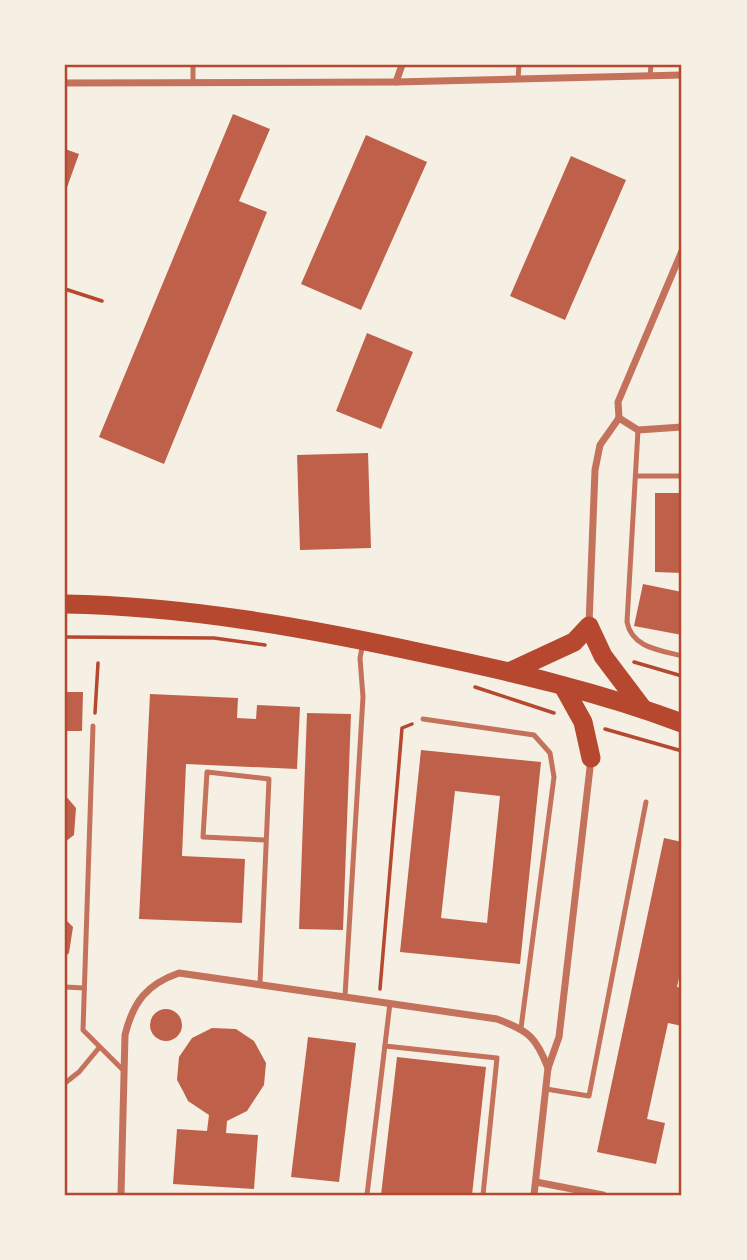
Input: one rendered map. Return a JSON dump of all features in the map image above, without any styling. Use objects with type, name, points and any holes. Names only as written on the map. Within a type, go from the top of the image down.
[{"type":"highway","points":[[65,604],[146,608],[364,640],[509,671],[643,709],[682,723]]},
{"type":"highway","points":[[509,671],[574,642],[589,626],[603,656],[643,709]]},
{"type":"highway","points":[[563,686],[583,722],[591,758]]},
{"type":"street","points":[[396,82],[402,65]]},
{"type":"street","points":[[65,83],[396,82],[682,75]]},
{"type":"street","points":[[589,626],[595,470],[600,445],[619,418],[618,402],[682,251]]},
{"type":"street","points":[[619,418],[638,430],[682,427]]},
{"type":"street","points":[[534,1195],[548,1068],[559,1037],[591,758]]},
{"type":"street","points":[[121,1195],[123,1070],[125,1035],[131,1010],[144,992],[161,979],[179,973],[497,1019],[522,1028],[538,1042],[548,1068]]},
{"type":"street","points":[[536,1182],[603,1195]]},
{"type":"lane","points":[[193,65],[193,83]]},
{"type":"lane","points":[[518,79],[519,65]]},
{"type":"lane","points":[[650,65],[650,76]]},
{"type":"lane","points":[[638,430],[627,622],[629,632],[651,648],[682,656]]},
{"type":"lane","points":[[636,475],[682,476]]},
{"type":"lane","points":[[345,996],[363,697],[360,658],[364,640]]},
{"type":"lane","points":[[422,719],[534,735],[550,753],[554,777],[522,1028]]},
{"type":"lane","points":[[93,726],[83,1030],[98,1049],[123,1070]]},
{"type":"lane","points":[[260,983],[269,779],[207,772],[203,837],[265,840]]},
{"type":"lane","points":[[546,1089],[589,1096],[646,802]]},
{"type":"lane","points":[[65,987],[84,988]]},
{"type":"lane","points":[[368,1195],[390,1003]]},
{"type":"lane","points":[[385,1046],[497,1058],[483,1195]]},
{"type":"lane","points":[[65,1083],[98,1049]]},
{"type":"path","points":[[65,289],[102,301]]},
{"type":"path","points":[[65,637],[214,638],[267,646]]},
{"type":"path","points":[[630,662],[682,676]]},
{"type":"path","points":[[93,726],[98,663]]},
{"type":"path","points":[[473,686],[682,751]]},
{"type":"path","points":[[379,1001],[402,728],[422,719]]},
{"type":"building","points":[[233,114],[270,129],[239,201],[267,212],[164,464],[99,437]]},
{"type":"building","points":[[366,135],[427,162],[361,310],[301,284]]},
{"type":"building","points":[[65,149],[79,154],[65,193]]},
{"type":"building","points":[[571,156],[626,180],[565,320],[510,296]]},
{"type":"building","points":[[367,333],[413,352],[381,429],[336,411]]},
{"type":"building","points":[[368,453],[371,548],[300,550],[297,455]]},
{"type":"building","points":[[655,493],[682,493],[682,573],[655,572]]},
{"type":"building","points":[[643,584],[682,592],[682,635],[634,626]]},
{"type":"building","points":[[65,692],[83,692],[82,731],[65,731]]},
{"type":"building","points":[[150,694],[238,698],[237,718],[256,719],[257,705],[300,707],[297,769],[186,764],[182,856],[245,859],[242,923],[139,919]]},
{"type":"building","points":[[307,713],[351,714],[343,930],[299,929]]},
{"type":"building","points":[[421,750],[541,762],[520,964],[400,952]],"holes":[[[455,791],[500,796],[487,923],[441,918]]]},
{"type":"building","points":[[65,795],[76,808],[74,835],[65,842]]},
{"type":"building","points":[[664,838],[682,842],[682,964],[677,987],[682,988],[682,1026],[668,1023],[647,1119],[665,1123],[656,1164],[597,1152]]},
{"type":"building","points":[[65,919],[73,927],[69,953],[65,957]]},
{"type":"building","points":[[166,1009],[177,1014],[182,1025],[177,1036],[166,1041],[155,1036],[150,1025],[155,1014]]},
{"type":"building","points":[[212,1028],[236,1029],[254,1041],[266,1063],[264,1085],[247,1111],[227,1121],[226,1133],[258,1135],[254,1189],[173,1184],[177,1129],[207,1131],[209,1115],[188,1101],[177,1080],[179,1057],[192,1038]]},
{"type":"building","points":[[308,1037],[356,1043],[339,1182],[291,1177]]},
{"type":"building","points":[[397,1057],[486,1067],[472,1195],[381,1195]]}]
